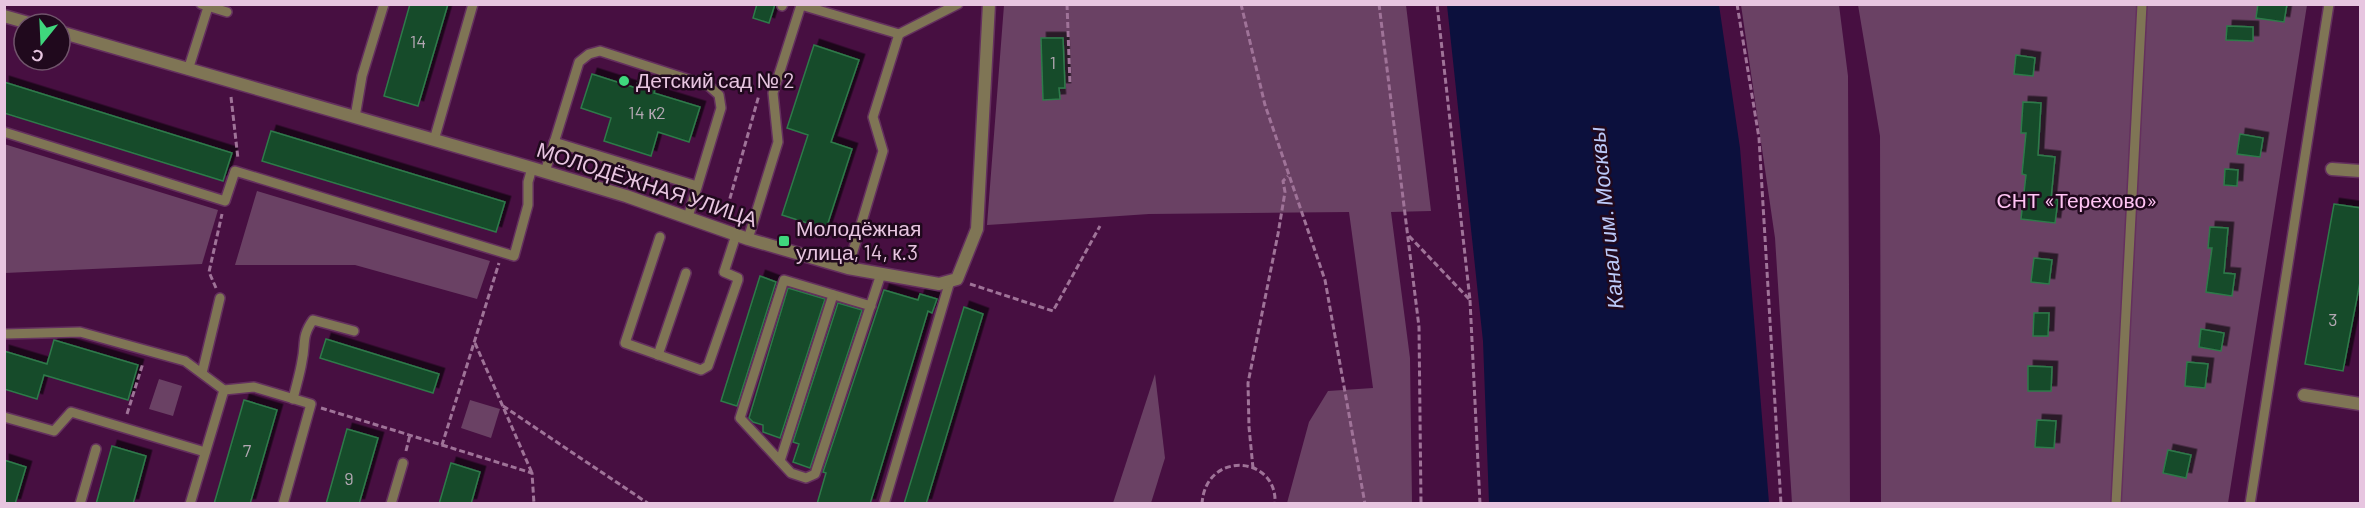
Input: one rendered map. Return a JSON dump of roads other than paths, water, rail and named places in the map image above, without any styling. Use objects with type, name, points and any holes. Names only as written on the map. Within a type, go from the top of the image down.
[{"type":"street","points":[[953,280],[977,229],[989,4]]},
{"type":"street","name":"МОЛОДЁЖНАЯ УЛИЦА","points":[[72,36],[532,168],[688,217],[742,237],[848,268],[939,284],[953,280]]},
{"type":"street","points":[[2332,169],[2361,171]]},
{"type":"street","points":[[2304,395],[2361,404]]},
{"type":"lane","points":[[355,117],[362,76],[384,4]]},
{"type":"lane","points":[[434,140],[473,4]]},
{"type":"lane","points":[[660,237],[625,343],[701,370],[708,366],[738,280],[724,272],[742,237],[778,142],[772,93],[801,5],[899,34],[958,4]]},
{"type":"lane","points":[[2116,504],[2142,4]]},
{"type":"lane","points":[[2250,504],[2329,4]]},
{"type":"lane","points":[[188,70],[206,5],[227,12]]},
{"type":"lane","points":[[848,268],[883,151],[873,117],[899,34]]},
{"type":"lane","points":[[545,172],[579,62],[589,54],[600,51],[709,86],[719,95],[721,108],[688,217]]},
{"type":"lane","points":[[4,132],[225,201],[235,171],[514,256],[528,205],[528,182],[532,168]]},
{"type":"lane","points":[[554,142],[697,186]]},
{"type":"lane","points":[[658,355],[686,273]]},
{"type":"lane","points":[[871,306],[784,280],[740,418],[791,473],[806,478],[815,474],[871,306],[881,274]]},
{"type":"lane","points":[[884,504],[953,280]]},
{"type":"lane","points":[[780,461],[833,295]]},
{"type":"lane","points":[[202,373],[220,298]]},
{"type":"lane","points":[[293,399],[303,358],[302,344],[305,331],[313,320],[354,331]]},
{"type":"lane","points":[[4,334],[80,332],[185,361],[224,390],[254,387],[311,404],[283,504]]},
{"type":"lane","points":[[189,504],[224,390]]},
{"type":"lane","points":[[4,417],[54,431],[71,412],[205,452]]},
{"type":"lane","points":[[80,504],[96,449]]},
{"type":"lane","points":[[391,504],[403,463]]},
{"type":"water","name":"Канал им. Москвы","points":[[1447,5],[1719,5],[1740,148],[1769,503],[1489,503],[1483,341]]},
{"type":"place","name":"Детский сад № 2","points":[[624,81]]},
{"type":"place","name":"Молодёжная улица, 14, к.3","points":[[784,241]]},
{"type":"park label","name":"СНТ «Терехово»","points":[[2077,201]]}]
